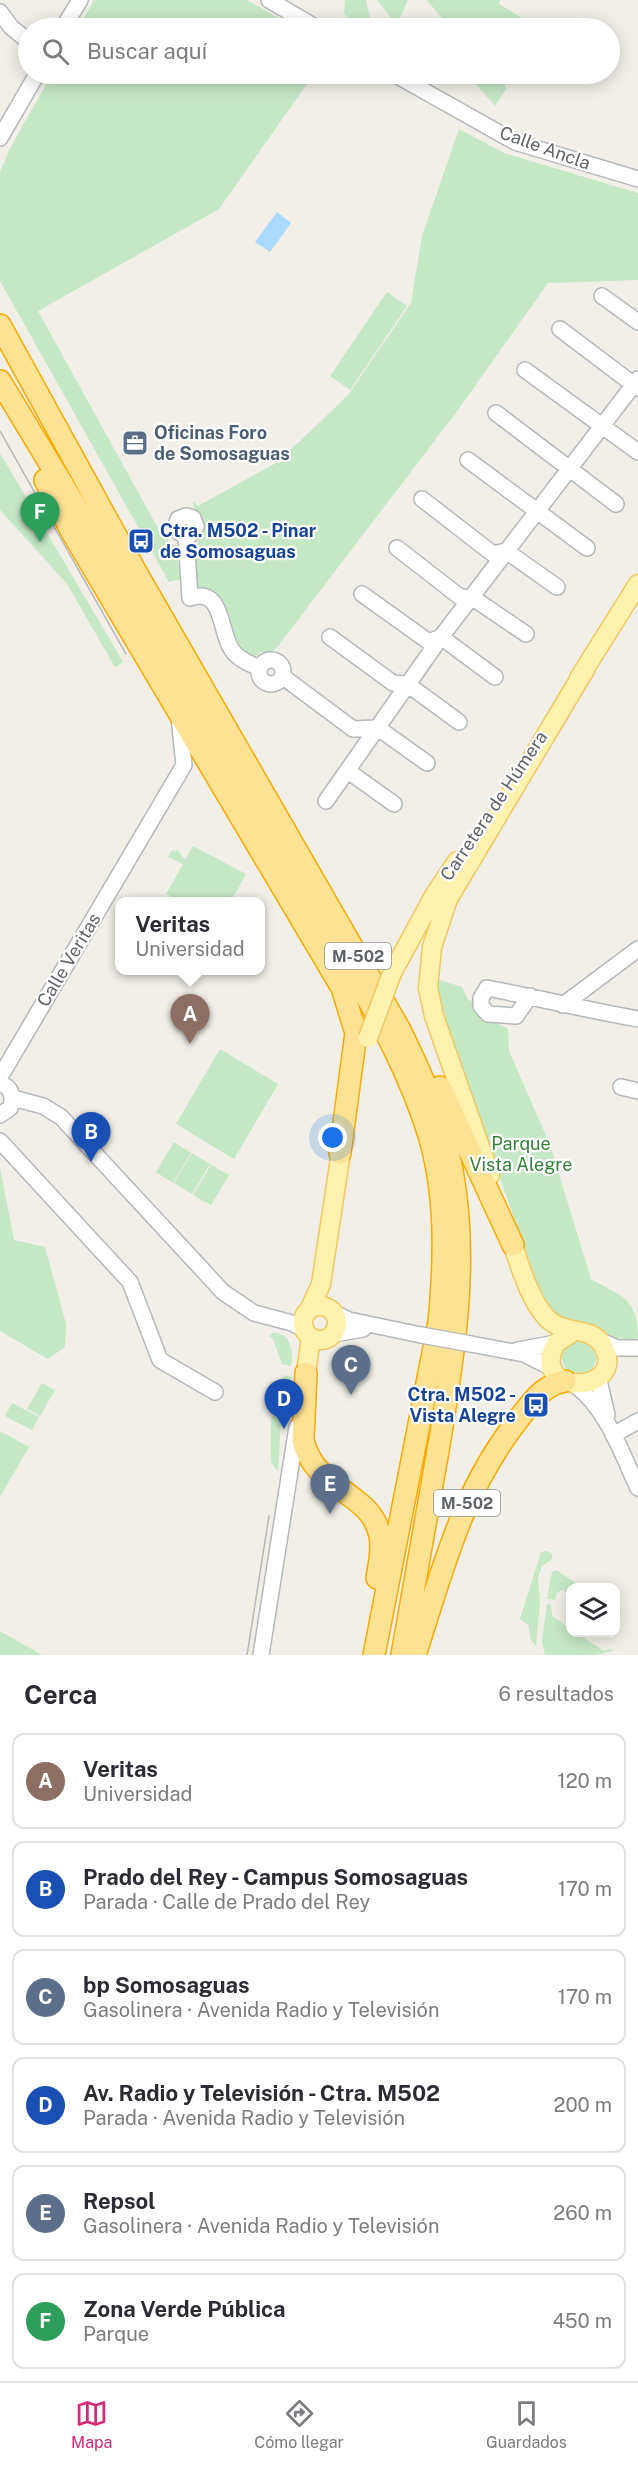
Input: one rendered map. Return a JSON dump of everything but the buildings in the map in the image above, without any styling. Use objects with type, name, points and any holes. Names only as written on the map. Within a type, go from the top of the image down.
[{"type":"highway","name":"M-502","points":[[0,325],[136,573],[400,1030],[424,1079],[442,1127],[452,1171],[459,1226],[460,1277],[447,1394],[402,1655]]},
{"type":"highway","name":"M-502","points":[[0,381],[162,648],[355,979],[410,1085],[428,1133],[437,1173],[443,1228],[444,1275],[439,1322],[374,1655]]},
{"type":"highway","name":"M-502","points":[[0,388],[73,534],[342,988],[354,1023],[355,1046],[340,1153]]},
{"type":"highway","name":"M-502","points":[[307,868],[363,947],[420,1043],[513,1245]]},
{"type":"highway","points":[[306,1373],[303,1440],[305,1449],[320,1474],[365,1508],[380,1534],[380,1554],[365,1655]]},
{"type":"highway","name":"M-502","points":[[415,1655],[455,1532],[470,1494],[490,1458],[536,1398],[548,1386],[565,1378]]},
{"type":"main road","name":"Carretera de Húmera","points":[[309,1310],[321,1284],[340,1153],[368,1038],[392,973],[435,894],[586,668],[638,584]]},
{"type":"main road","points":[[573,1332],[556,1343],[552,1358],[565,1378],[586,1384],[601,1373],[606,1355],[599,1340],[587,1332],[573,1332],[553,1323],[540,1310],[513,1245],[434,1016],[428,988],[430,956],[436,928],[448,900],[586,668]]},
{"type":"main road","points":[[306,1373],[308,1333],[303,1320],[309,1310],[322,1306],[334,1313],[337,1324],[334,1334],[322,1340],[308,1333]]},
{"type":"street","points":[[69,18],[80,0]]},
{"type":"street","points":[[269,0],[300,18]]},
{"type":"street","points":[[0,12],[18,32]]},
{"type":"street","points":[[0,138],[31,84]]},
{"type":"street","name":"Calle Ancla","points":[[412,84],[515,142],[638,179]]},
{"type":"street","points":[[602,296],[638,322]]},
{"type":"street","points":[[326,801],[441,637],[473,598],[567,469],[637,384],[560,329]]},
{"type":"street","points":[[525,370],[638,452]]},
{"type":"street","points":[[496,413],[616,504]]},
{"type":"street","points":[[468,460],[587,548]]},
{"type":"street","points":[[422,499],[494,554],[506,550]]},
{"type":"street","points":[[186,509],[178,519],[176,526],[180,534],[186,536],[188,602],[199,596],[212,600],[219,611],[232,650],[245,662],[260,668],[265,662],[276,662],[282,668],[282,676],[353,729],[378,728],[427,764]]},
{"type":"street","points":[[397,548],[460,597],[473,598],[526,634]]},
{"type":"street","points":[[506,550],[557,587]]},
{"type":"street","points":[[362,594],[429,642],[441,637]]},
{"type":"street","points":[[441,637],[495,677]]},
{"type":"street","points":[[330,638],[393,683],[407,684],[459,722]]},
{"type":"street","name":"Calle Veritas","points":[[0,1077],[184,765],[178,711]]},
{"type":"street","points":[[348,771],[394,804]]},
{"type":"street","points":[[563,1005],[638,949]]},
{"type":"street","points":[[530,996],[516,1016],[488,1014],[481,1006],[487,988],[530,996],[563,1005],[638,1019]]},
{"type":"street","points":[[0,1083],[9,1089],[13,1098],[10,1108],[0,1115]]},
{"type":"street","points":[[621,1088],[638,1091]]},
{"type":"street","points":[[13,1098],[43,1106],[61,1116],[223,1292],[254,1313],[308,1333]]},
{"type":"street","points":[[0,1141],[130,1282],[160,1359],[215,1392]]},
{"type":"street","points":[[273,1319],[309,1310]]},
{"type":"street","points":[[334,1313],[349,1320],[514,1351],[535,1358],[565,1378],[597,1407],[614,1435]]},
{"type":"street","points":[[334,1334],[355,1328],[421,1335]]},
{"type":"street","points":[[599,1340],[617,1348],[638,1350]]},
{"type":"street","points":[[514,1351],[556,1343]]},
{"type":"street","points":[[638,1350],[624,1356],[601,1373],[601,1397],[614,1435],[638,1488]]},
{"type":"street","points":[[261,1655],[306,1373]]},
{"type":"street","points":[[614,1435],[638,1421]]},
{"type":"green space","points":[[94,0],[247,0],[278,18],[84,18]]},
{"type":"green space","points":[[345,0],[366,0],[370,18],[349,18],[344,14]]},
{"type":"green space","points":[[377,0],[408,0],[400,18],[391,18]]},
{"type":"green space","points":[[427,0],[500,0],[499,4],[522,18],[442,18]]},
{"type":"green space","points":[[46,84],[307,84],[219,209],[38,311],[159,530],[175,547],[181,579],[169,582],[0,281],[0,172],[10,148]]},
{"type":"green space","points":[[476,84],[505,84],[506,89],[495,106]]},
{"type":"green space","points":[[459,129],[504,153],[638,193],[638,280],[548,283],[458,410],[278,646],[272,652],[260,652],[252,660],[196,592],[194,550],[203,532],[201,518],[194,510],[193,501],[198,506],[278,462],[348,395],[411,303],[422,236]]},
{"type":"green space","points":[[387,292],[407,306],[350,390],[330,376]]},
{"type":"green space","points":[[0,453],[123,662],[115,667],[67,584],[0,510]]},
{"type":"green space","points":[[193,846],[246,874],[233,897],[172,897],[166,894],[183,864],[168,857],[172,850],[175,852],[177,849],[185,860]]},
{"type":"green space","name":"Parque Vista Alegre","points":[[433,978],[462,987],[468,1000],[477,1002],[484,1016],[508,1029],[509,1051],[550,1145],[591,1279],[619,1295],[631,1306],[635,1314],[638,1338],[629,1340],[612,1337],[596,1325],[560,1317],[543,1300],[431,983]]},
{"type":"green space","points":[[220,1049],[278,1084],[234,1159],[176,1124]]},
{"type":"green space","points":[[174,1142],[191,1153],[173,1183],[156,1172]]},
{"type":"green space","points":[[192,1153],[210,1164],[192,1194],[174,1183]]},
{"type":"green space","points":[[211,1165],[229,1175],[211,1205],[193,1195]]},
{"type":"green space","points":[[0,1168],[14,1240],[45,1247],[66,1324],[65,1347],[48,1359],[0,1331]]},
{"type":"green space","points":[[273,1333],[284,1336],[290,1344],[291,1366],[282,1364],[273,1339],[269,1336]]},
{"type":"green space","points":[[579,1341],[591,1346],[596,1358],[591,1370],[579,1375],[567,1370],[562,1358],[567,1346]]},
{"type":"green space","points":[[284,1375],[292,1377],[284,1401],[282,1401],[278,1472],[271,1462],[271,1421]]},
{"type":"green space","points":[[42,1383],[55,1390],[40,1416],[27,1409]]},
{"type":"green space","points":[[12,1403],[39,1417],[32,1430],[5,1416]]},
{"type":"green space","points":[[0,1431],[29,1447],[0,1497]]},
{"type":"green space","points":[[547,1551],[552,1554],[552,1559],[542,1566],[538,1578],[540,1602],[536,1646],[530,1638],[529,1626],[520,1619],[541,1552]]},
{"type":"green space","points":[[556,1570],[576,1583],[566,1583],[566,1592],[562,1590],[557,1593],[555,1600],[547,1599],[552,1572]]},
{"type":"green space","points":[[547,1604],[551,1605],[552,1616],[566,1626],[566,1637],[582,1637],[604,1651],[612,1649],[612,1651],[596,1655],[545,1655],[542,1641]]},
{"type":"green space","points":[[0,1631],[42,1655],[0,1655]]},
{"type":"water","points":[[277,212],[291,223],[270,252],[255,242]]},
{"type":"tram line","points":[[0,431],[126,654]]},
{"type":"tram line","points":[[247,1655],[269,1516]]},
{"type":"place","name":"Oficinas Foro de Somosaguas","points":[[135,443]]},
{"type":"place","name":"Ctra. M502 - Pinar de Somosaguas","points":[[141,541]]},
{"type":"place","name":"Zona Verde Pública","points":[[40,542]]},
{"type":"place","name":"Veritas","points":[[190,1044]]},
{"type":"place","name":"Prado del Rey - Campus Somosaguas","points":[[91,1162]]},
{"type":"place","name":"bp Somosaguas","points":[[351,1395]]},
{"type":"place","name":"Ctra. M502 - Vista Alegre","points":[[536,1405]]},
{"type":"place","name":"Av. Radio y Televisión - Ctra. M502","points":[[284,1429]]},
{"type":"place","name":"Repsol","points":[[330,1514]]}]
